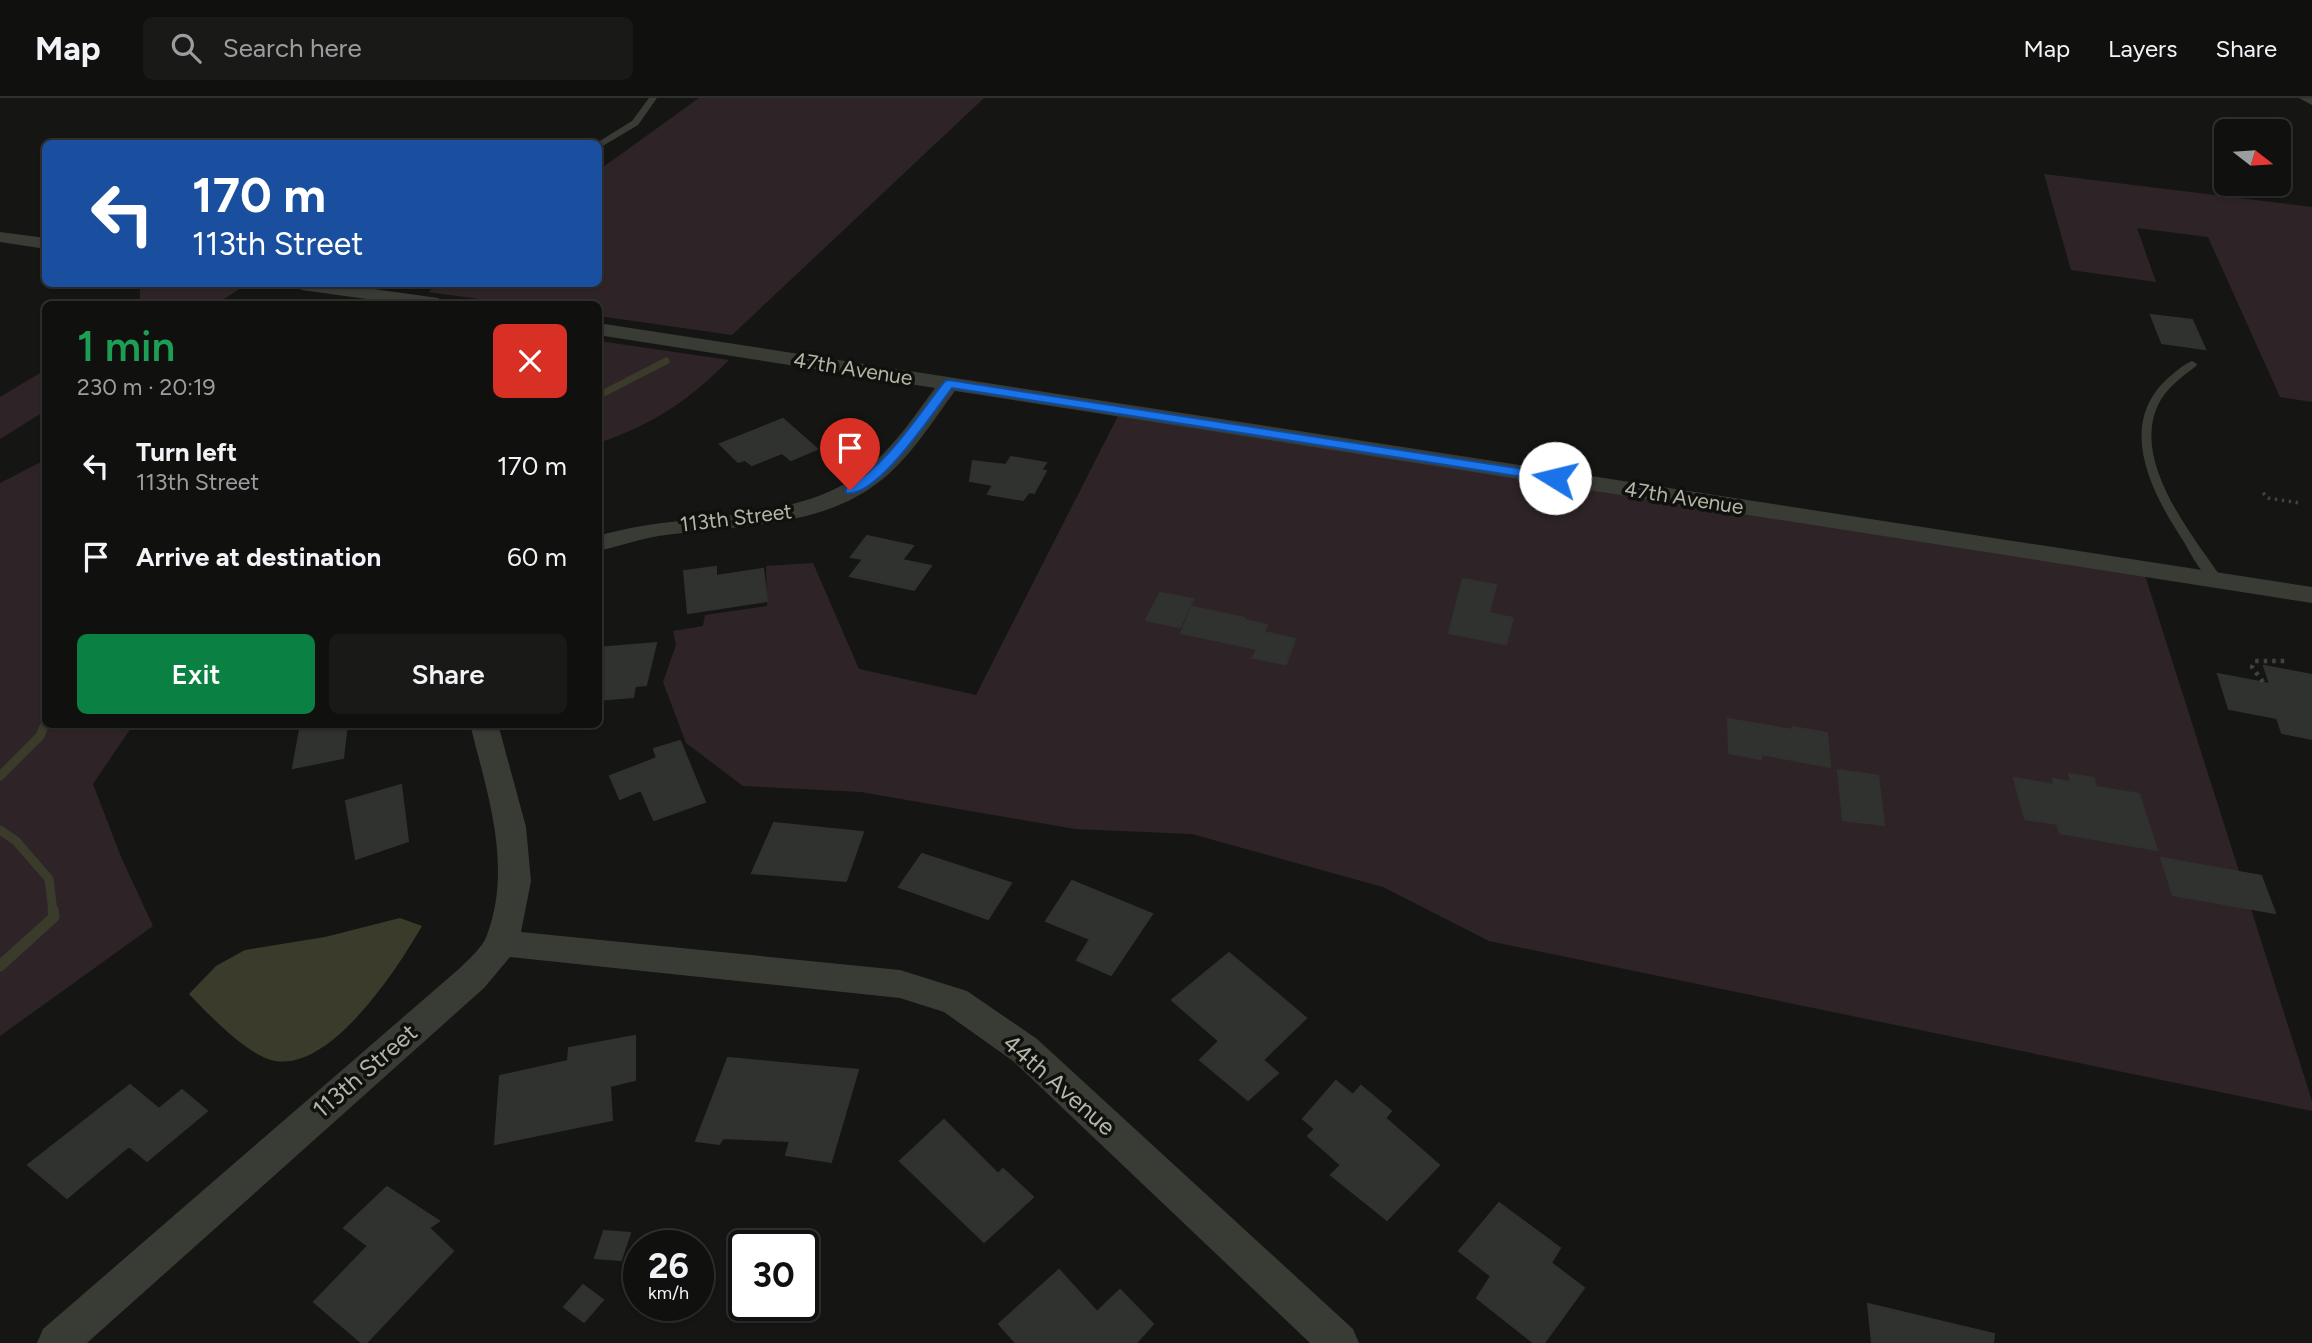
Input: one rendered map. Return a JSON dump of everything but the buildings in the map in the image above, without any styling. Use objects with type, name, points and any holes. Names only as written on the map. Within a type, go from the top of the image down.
[{"type":"street","points":[[0,237],[42,243]]},
{"type":"street","points":[[322,287],[418,301]]},
{"type":"street","name":"47th Avenue","points":[[602,330],[2312,595]]},
{"type":"street","name":"113th Street","points":[[602,543],[642,531],[706,521],[788,514],[834,500],[867,481],[891,458],[949,384]]},
{"type":"street","name":"113th Street","points":[[57,1343],[472,978],[502,943],[515,881],[511,827],[485,728]]},
{"type":"street","name":"44th Avenue","points":[[502,943],[900,984],[954,1001],[1025,1050],[1339,1343]]},
{"type":"lane","points":[[602,143],[635,123],[653,98]]},
{"type":"lane","points":[[2192,364],[2161,390],[2149,413],[2147,450],[2168,507],[2188,544],[2217,580]]},
{"type":"path","points":[[2263,493],[2268,498],[2300,503]]},
{"type":"path","points":[[2263,682],[2252,667],[2255,661],[2288,661]]},
{"type":"shaded area","points":[[699,98],[984,98],[732,335],[602,316],[602,301],[494,301],[428,292],[436,287],[602,287],[602,168]]},
{"type":"shaded area","points":[[2044,174],[2312,207],[2312,402],[2280,397],[2208,237],[2137,228],[2156,282],[2071,270]]},
{"type":"shaded area","points":[[140,287],[241,288],[221,301],[140,301]]},
{"type":"shaded area","points":[[602,341],[729,360],[699,388],[669,410],[637,428],[602,442]]},
{"type":"shaded area","points":[[42,372],[42,413],[0,439],[0,397]]},
{"type":"shaded area","points":[[1121,410],[2143,569],[2312,1101],[2312,1111],[1489,941],[1383,887],[1192,834],[1075,829],[861,792],[743,786],[686,743],[663,682],[676,645],[673,631],[703,626],[705,615],[767,606],[766,566],[813,563],[859,669],[976,695]]},
{"type":"shaded area","points":[[42,462],[42,728],[131,728],[93,784],[121,857],[153,926],[0,1036],[0,483]]},
{"type":"shaded area","points":[[400,918],[422,926],[411,945],[358,1016],[336,1037],[313,1053],[290,1061],[258,1055],[226,1031],[189,994],[216,966],[245,950],[325,937]]},
{"type":"waterway","points":[[602,394],[666,361]]},
{"type":"waterway","points":[[0,776],[40,736],[43,728]]},
{"type":"waterway","points":[[0,830],[16,841],[49,879],[53,912]]},
{"type":"waterway","points":[[0,966],[54,917],[53,910]]},
{"type":"route","points":[[850,490],[867,481],[891,458],[949,384],[1555,478]]}]
